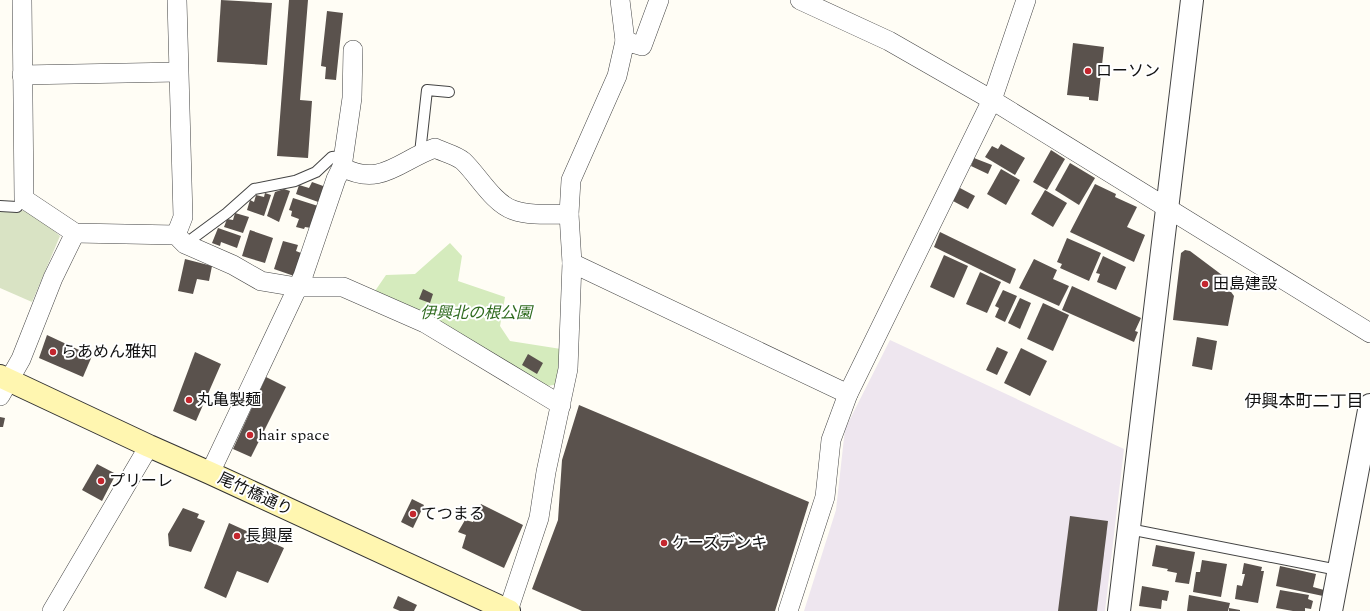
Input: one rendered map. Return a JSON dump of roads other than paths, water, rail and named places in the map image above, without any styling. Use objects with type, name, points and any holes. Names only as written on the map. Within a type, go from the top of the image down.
[{"type":"main road","name":"尾竹橋通り","points":[[3,384],[210,473],[508,611]]},
{"type":"street","points":[[22,0],[24,199],[75,233],[180,239],[233,265],[261,281],[297,287],[343,287],[425,323],[561,405]]},
{"type":"street","points":[[177,0],[183,217],[180,239]]},
{"type":"street","points":[[508,611],[539,518],[546,472],[568,369],[572,263],[568,214],[571,180],[617,76],[625,41],[620,0]]},
{"type":"street","points":[[625,41],[642,46],[659,0]]},
{"type":"street","points":[[800,0],[889,41],[992,100],[1370,333]]},
{"type":"street","points":[[788,611],[825,497],[831,440],[848,394],[992,100],[1026,0]]},
{"type":"street","points":[[1119,611],[1192,0]]},
{"type":"street","points":[[210,473],[303,276],[343,162],[352,98],[353,50]]},
{"type":"street","points":[[22,75],[178,72]]},
{"type":"street","points":[[343,162],[353,173],[372,175],[388,171],[420,153],[435,148],[462,160],[485,188],[499,201],[512,210],[534,214],[568,214]]},
{"type":"street","points":[[3,384],[21,359],[52,278],[75,233]]},
{"type":"street","points":[[572,263],[848,394]]},
{"type":"street","points":[[1330,611],[1370,405]]},
{"type":"street","points":[[52,611],[149,446]]},
{"type":"lane","points":[[420,153],[427,90],[449,92]]},
{"type":"lane","points":[[180,239],[227,213],[254,189],[296,181],[316,172],[332,157],[343,162]]},
{"type":"lane","points":[[0,206],[17,208],[24,199]]},
{"type":"lane","points":[[1129,530],[1338,570]]},
{"type":"place","name":"ローソン","points":[[1088,71]]},
{"type":"place","name":"田島建設","points":[[1205,284]]},
{"type":"place","name":"らあめん雅知","points":[[53,352]]},
{"type":"place","name":"丸亀製麺","points":[[189,400]]},
{"type":"place","name":"hair space","points":[[250,435]]},
{"type":"place","name":"プリーレ","points":[[101,481]]},
{"type":"place","name":"てつまる","points":[[413,514]]},
{"type":"place","name":"長興屋","points":[[237,536]]},
{"type":"place","name":"ケーズデンキ","points":[[664,543]]},
{"type":"district","name":"伊興本町二丁目","points":[[1304,402]]},
{"type":"park label","name":"伊興北の根公園","points":[[476,313]]}]
